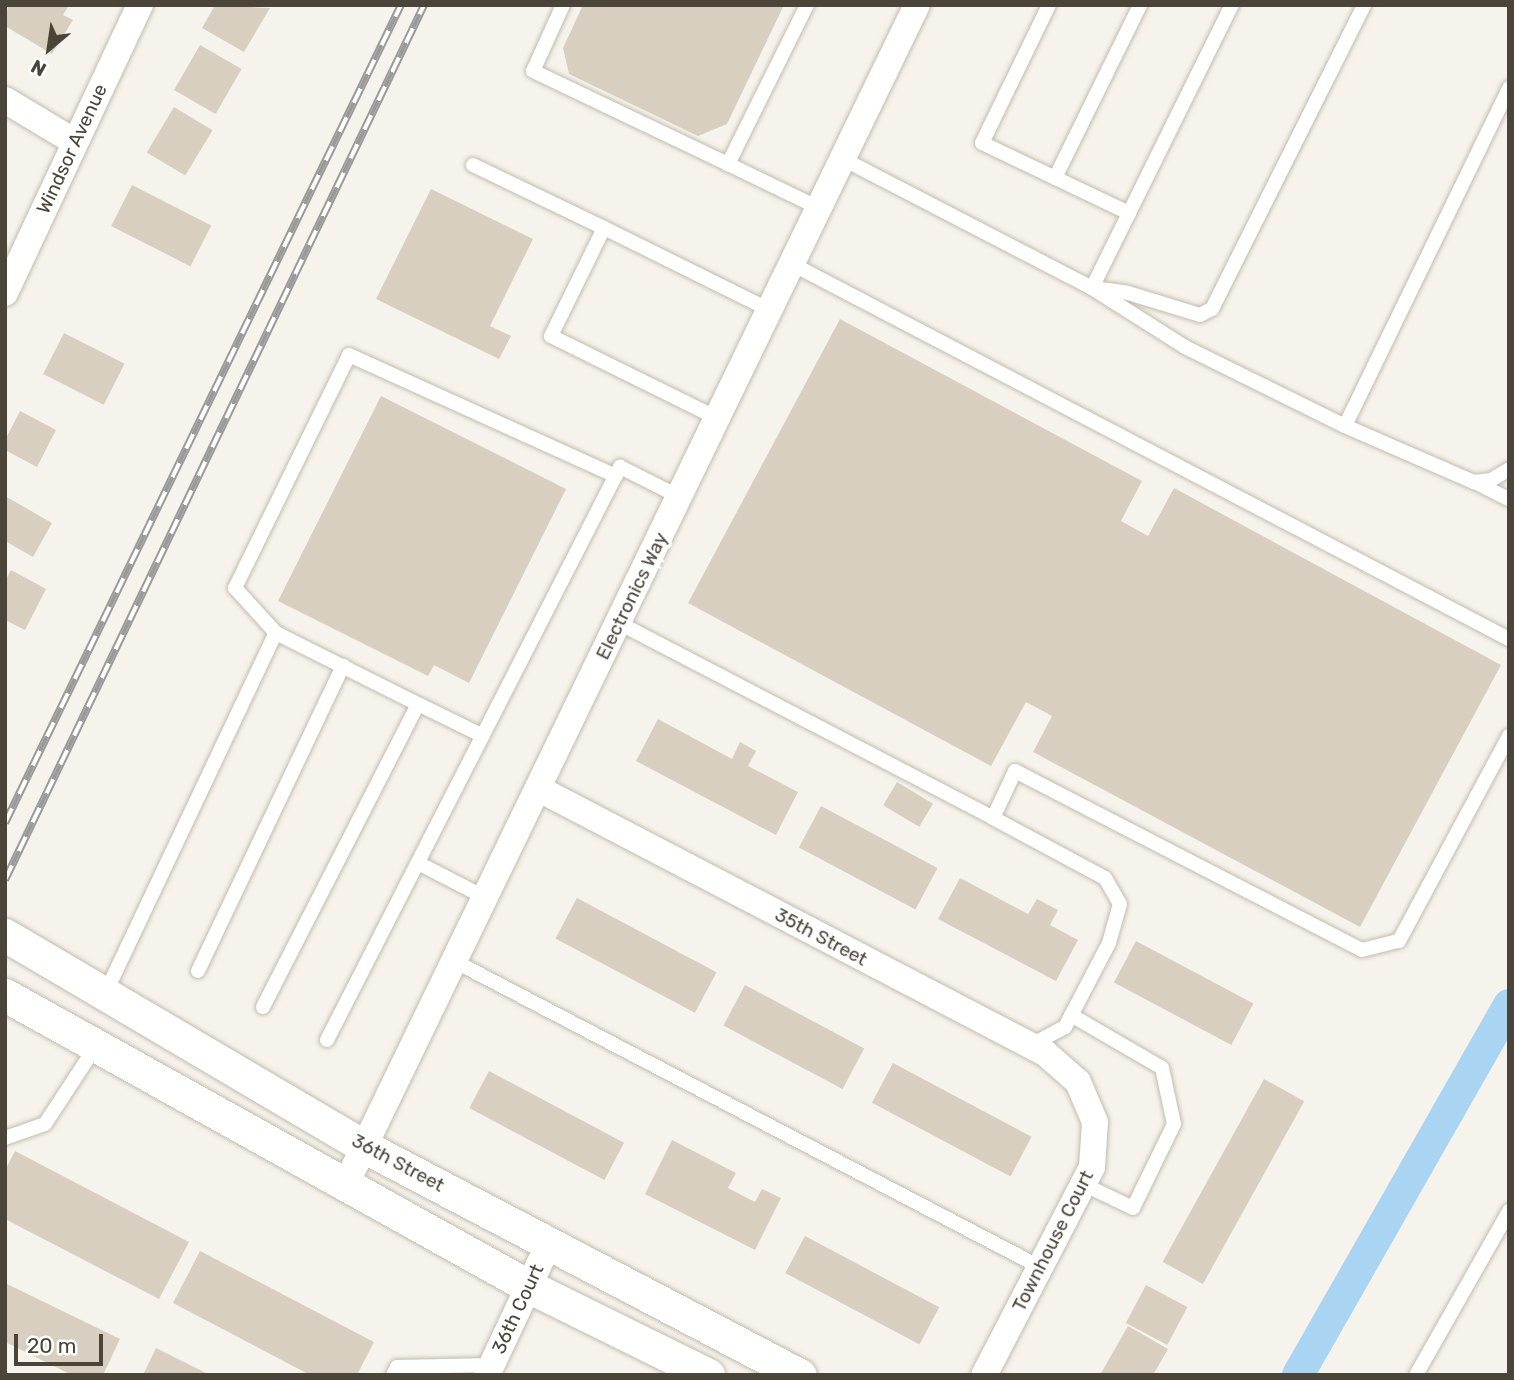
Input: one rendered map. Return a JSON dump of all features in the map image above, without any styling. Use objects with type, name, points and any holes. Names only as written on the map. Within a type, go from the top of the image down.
[{"type":"street","name":"Windsor Avenue","points":[[5,293],[140,5]]},
{"type":"street","name":"Electronics Way","points":[[345,1186],[456,962],[917,5]]},
{"type":"street","points":[[5,100],[75,142]]},
{"type":"street","name":"35th Street","points":[[539,789],[1030,1046],[1063,1065],[1089,1101]]},
{"type":"street","name":"36th Street","points":[[5,936],[104,997],[365,1147],[800,1375]]},
{"type":"street","points":[[5,995],[528,1286],[708,1375]]},
{"type":"street","name":"Townhouse Court","points":[[984,1375],[1083,1184],[1096,1145],[1089,1101]]},
{"type":"street","name":"36th Court","points":[[489,1370],[549,1243]]},
{"type":"lane","points":[[564,5],[533,71],[819,208]]},
{"type":"lane","points":[[728,164],[807,5]]},
{"type":"lane","points":[[1049,5],[982,144],[1129,213]]},
{"type":"lane","points":[[1055,178],[1140,5]]},
{"type":"lane","points":[[1092,288],[1232,5]]},
{"type":"lane","points":[[1092,288],[1128,293],[1200,315],[1212,309],[1364,5]]},
{"type":"lane","points":[[1345,426],[1509,88]]},
{"type":"lane","points":[[843,159],[1092,288],[1185,348],[1345,426],[1509,499]]},
{"type":"lane","points":[[473,165],[770,310]]},
{"type":"lane","points":[[604,228],[551,336],[718,418]]},
{"type":"lane","points":[[792,264],[1509,639]]},
{"type":"lane","points":[[483,736],[276,633],[235,588],[349,355],[616,476]]},
{"type":"lane","points":[[327,1040],[620,467],[680,497]]},
{"type":"lane","points":[[1474,482],[1491,480],[1509,469]]},
{"type":"lane","points":[[619,623],[1105,878],[1120,904],[1109,943],[1065,1027],[1030,1046]]},
{"type":"lane","points":[[104,997],[276,633]]},
{"type":"lane","points":[[198,971],[343,666]]},
{"type":"lane","points":[[263,1007],[418,704]]},
{"type":"lane","points":[[993,818],[1015,771],[1362,950],[1399,941],[1509,736]]},
{"type":"lane","points":[[418,863],[486,898]]},
{"type":"lane","points":[[456,962],[1040,1267]]},
{"type":"lane","points":[[1071,1015],[1163,1068],[1174,1124],[1133,1208],[1083,1184]]},
{"type":"lane","points":[[5,1138],[46,1124],[96,1046]]},
{"type":"lane","points":[[1416,1375],[1509,1211]]},
{"type":"lane","points":[[393,1375],[397,1367],[489,1370]]},
{"type":"building","points":[[8,5],[69,5],[63,15],[73,20],[52,54],[5,26]]},
{"type":"building","points":[[215,5],[270,8],[244,52],[202,28]]},
{"type":"building","points":[[583,5],[784,5],[727,124],[698,136],[569,74],[563,48]]},
{"type":"building","points":[[200,45],[242,69],[216,114],[174,90]]},
{"type":"building","points":[[174,107],[213,130],[185,176],[147,152]]},
{"type":"building","points":[[132,185],[211,225],[190,266],[111,226]]},
{"type":"building","points":[[431,189],[533,239],[490,326],[511,336],[499,359],[376,299]]},
{"type":"building","points":[[840,319],[1142,481],[1121,521],[1148,536],[1174,488],[1501,665],[1360,927],[1033,752],[1052,716],[1026,702],[991,766],[688,603]]},
{"type":"building","points":[[64,333],[125,364],[104,405],[43,374]]},
{"type":"building","points":[[381,396],[566,489],[469,683],[434,665],[428,676],[278,601]]},
{"type":"building","points":[[20,411],[56,430],[37,467],[5,450],[5,440]]},
{"type":"building","points":[[5,496],[52,523],[33,557],[5,541]]},
{"type":"building","points":[[11,570],[46,589],[25,630],[5,620],[5,581]]},
{"type":"building","points":[[658,719],[732,759],[740,742],[756,751],[748,766],[798,792],[776,835],[636,761]]},
{"type":"building","points":[[897,782],[933,804],[919,827],[883,805]]},
{"type":"building","points":[[821,806],[938,868],[915,909],[799,847]]},
{"type":"building","points":[[960,878],[1028,914],[1037,899],[1058,910],[1050,925],[1078,940],[1056,981],[938,919]]},
{"type":"building","points":[[577,898],[717,972],[695,1013],[555,939]]},
{"type":"building","points":[[1136,941],[1253,1003],[1231,1045],[1114,982]]},
{"type":"building","points":[[745,985],[864,1048],[843,1089],[723,1026]]},
{"type":"building","points":[[893,1063],[1032,1137],[1010,1176],[872,1103]]},
{"type":"building","points":[[489,1071],[624,1143],[604,1180],[469,1108]]},
{"type":"building","points":[[1264,1079],[1304,1101],[1203,1284],[1163,1262]]},
{"type":"building","points":[[672,1140],[736,1173],[728,1188],[755,1202],[762,1189],[781,1198],[755,1250],[645,1194]]},
{"type":"building","points":[[15,1151],[189,1242],[159,1299],[5,1219],[5,1170]]},
{"type":"building","points":[[805,1236],[939,1307],[919,1344],[785,1273]]},
{"type":"building","points":[[200,1251],[374,1342],[357,1375],[310,1375],[173,1303]]},
{"type":"building","points":[[5,1283],[120,1339],[103,1375],[72,1375],[5,1342]]},
{"type":"building","points":[[1146,1285],[1187,1307],[1167,1345],[1126,1323]]},
{"type":"building","points":[[1128,1326],[1168,1349],[1153,1375],[1100,1375]]},
{"type":"building","points":[[156,1348],[210,1375],[143,1375]]},
{"type":"waterway","points":[[1298,1375],[1509,1005]]},
{"type":"railway","points":[[5,823],[401,5]]},
{"type":"railway","points":[[5,880],[424,5]]}]
